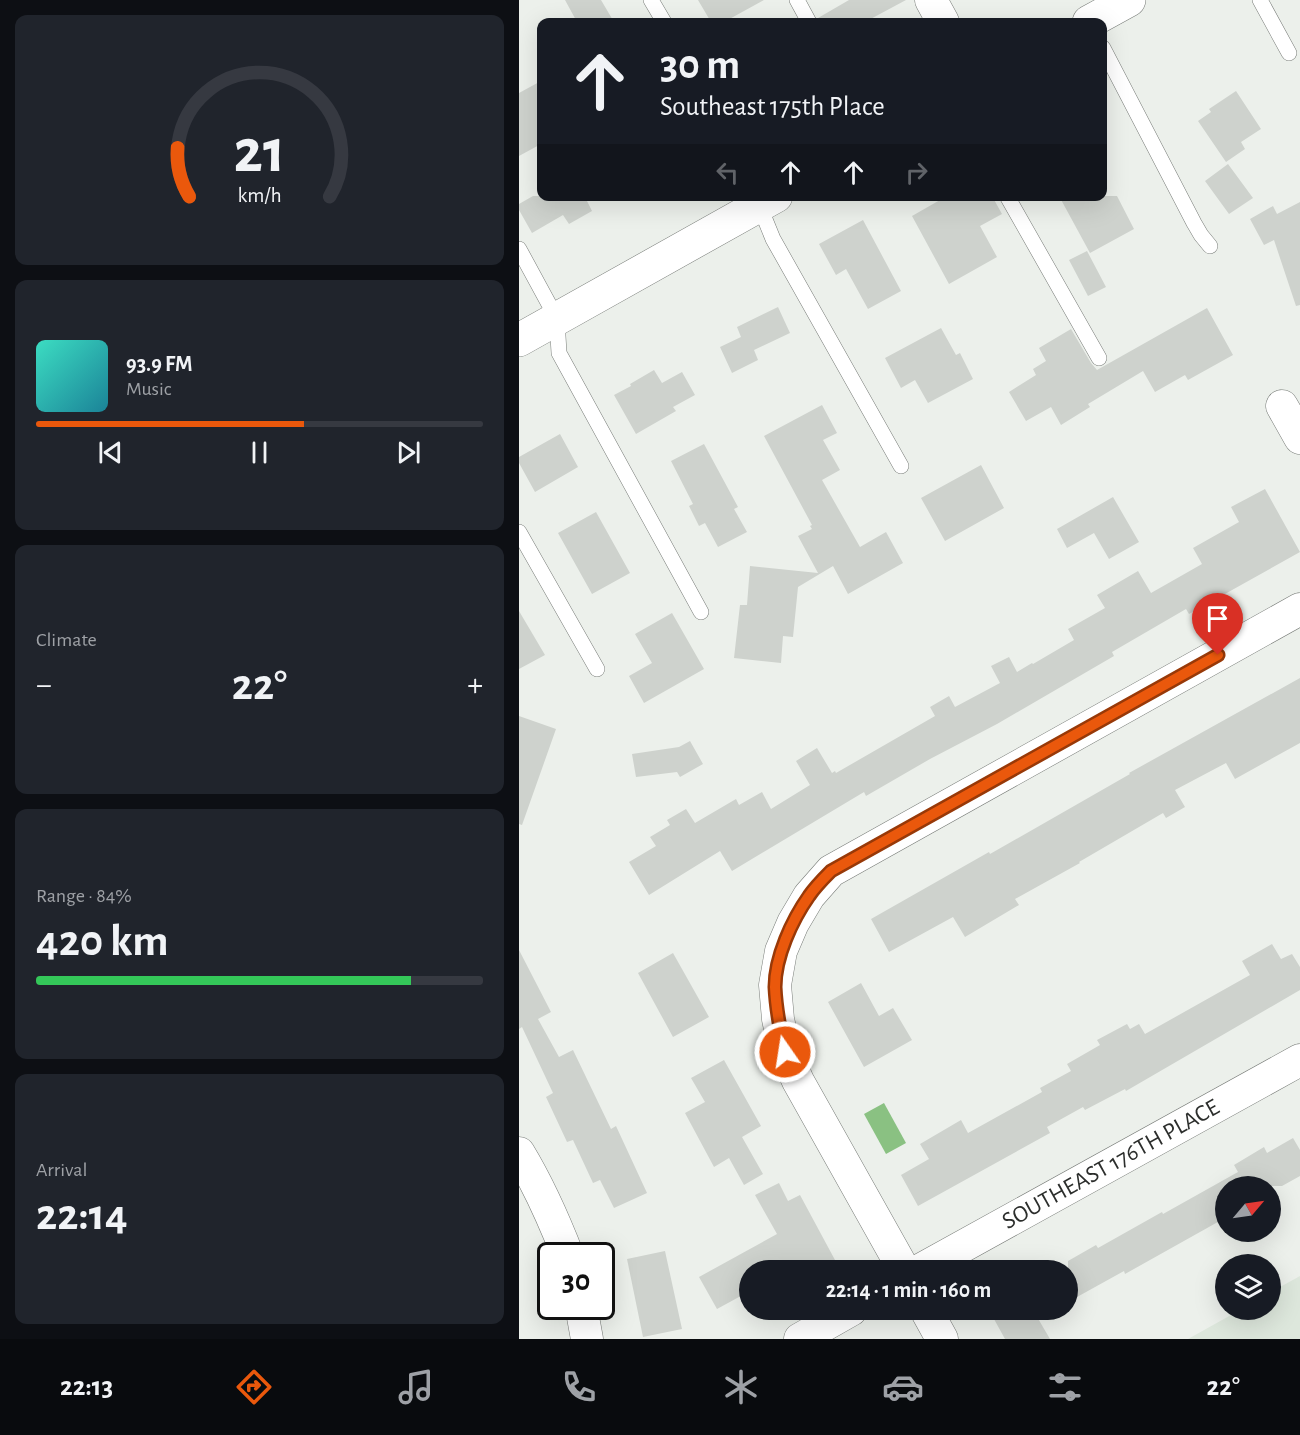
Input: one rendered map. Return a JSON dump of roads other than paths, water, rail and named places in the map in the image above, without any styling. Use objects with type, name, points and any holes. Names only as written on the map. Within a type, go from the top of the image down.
[{"type":"street","points":[[931,0],[941,18]]},
{"type":"street","points":[[1096,18],[1129,0]]},
{"type":"street","points":[[519,340],[761,201]]},
{"type":"street","points":[[1282,406],[1300,438]]},
{"type":"street","points":[[898,1260],[798,1082],[785,1052],[778,1019],[775,984],[781,951],[793,923],[809,896],[831,871],[1300,609]]},
{"type":"street","name":"SOUTHEAST 176TH PLACE","points":[[938,1260],[1300,1060]]},
{"type":"street","points":[[519,1153],[536,1182],[562,1242]]},
{"type":"street","points":[[584,1320],[587,1339]]},
{"type":"street","points":[[800,1339],[833,1320]]},
{"type":"street","points":[[932,1320],[942,1339]]},
{"type":"lane","points":[[651,0],[662,18]]},
{"type":"lane","points":[[797,0],[807,18]]},
{"type":"lane","points":[[1260,0],[1289,52]]},
{"type":"lane","points":[[1107,56],[1194,223],[1210,246]]},
{"type":"lane","points":[[763,201],[773,239],[901,466]]},
{"type":"lane","points":[[1010,201],[1099,358]]},
{"type":"lane","points":[[519,249],[557,319],[559,353],[701,612]]},
{"type":"lane","points":[[519,532],[597,669]]}]
